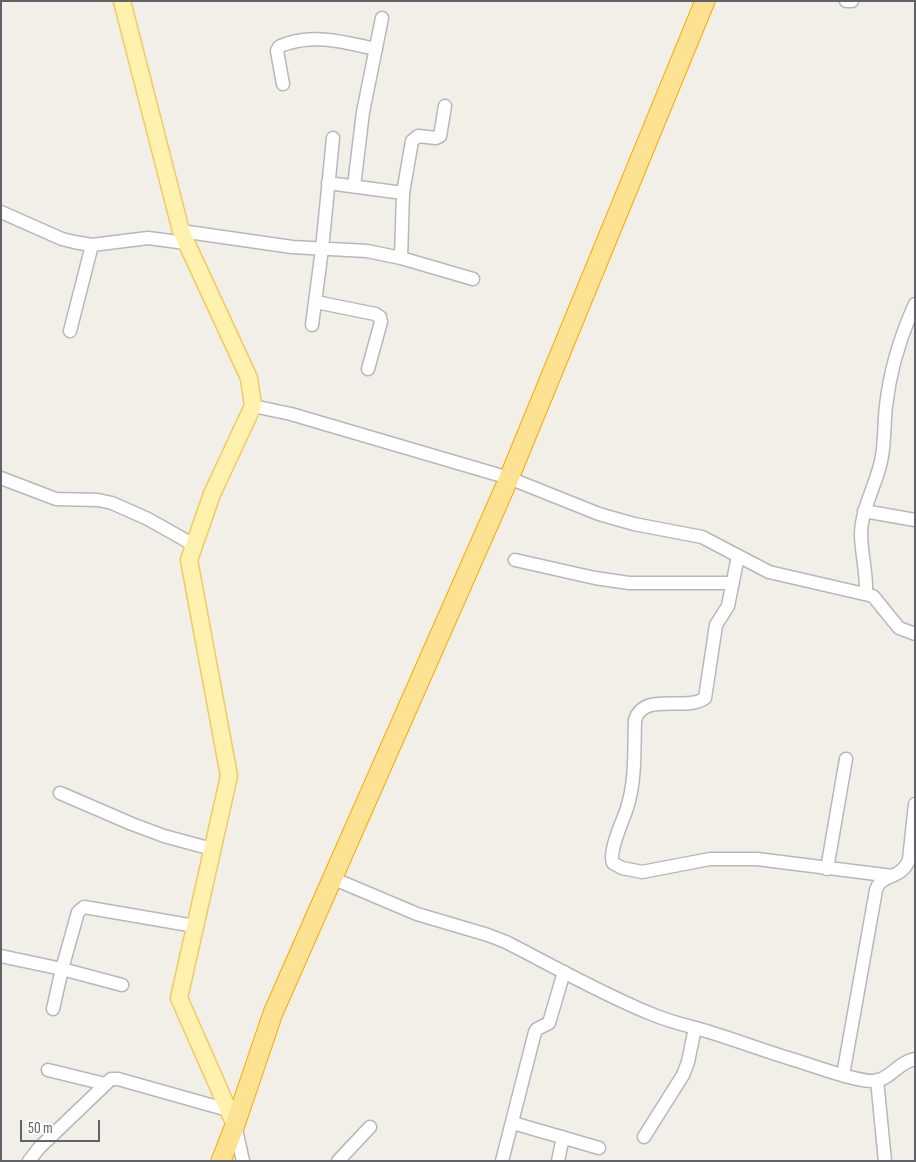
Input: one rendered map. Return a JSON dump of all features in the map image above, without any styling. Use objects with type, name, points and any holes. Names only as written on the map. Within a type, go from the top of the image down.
[{"type":"highway","points":[[221,1161],[232,1118],[273,1014],[509,478],[705,1]]},
{"type":"main road","points":[[122,1],[183,237],[249,378],[253,406],[212,494],[192,549],[190,560],[229,776],[179,998],[232,1118]]},
{"type":"street","points":[[354,186],[363,112],[382,18]]},
{"type":"street","points":[[283,84],[278,51],[279,47],[283,45],[316,38],[376,49]]},
{"type":"street","points":[[401,258],[403,193],[412,141],[418,136],[434,138],[440,136],[444,106]]},
{"type":"street","points":[[312,325],[333,138]]},
{"type":"street","points":[[328,183],[403,193]]},
{"type":"street","points":[[2,214],[62,239],[92,245],[137,238],[162,240],[183,237],[367,251],[401,258],[473,279]]},
{"type":"street","points":[[70,331],[92,245]]},
{"type":"street","points":[[316,302],[375,314],[380,317],[381,322],[368,369]]},
{"type":"street","points":[[866,594],[866,572],[861,543],[864,511],[882,456],[886,406],[893,364],[900,336],[915,304]]},
{"type":"street","points":[[253,406],[291,414],[509,478],[599,514],[634,524],[702,537],[769,572],[873,596],[899,628],[915,634]]},
{"type":"street","points":[[1,478],[56,499],[98,500],[118,505],[148,518],[192,549]]},
{"type":"street","points":[[864,511],[915,520]]},
{"type":"street","points":[[738,556],[728,606],[716,625],[705,698],[697,701],[651,705],[641,709],[637,714],[630,798],[611,853],[611,860],[615,865],[633,871],[651,871],[710,859],[728,858],[776,861],[892,876]]},
{"type":"street","points":[[515,560],[629,584],[733,583]]},
{"type":"street","points":[[827,869],[846,759]]},
{"type":"street","points":[[60,793],[156,833],[212,849]]},
{"type":"street","points":[[843,1076],[876,890],[880,883],[903,871],[909,860],[915,804]]},
{"type":"street","points":[[332,878],[417,914],[488,935],[648,1013],[675,1024],[695,1028],[843,1076],[877,1080],[904,1063],[915,1059]]},
{"type":"street","points":[[53,1009],[78,912],[84,907],[195,926]]},
{"type":"street","points":[[1,956],[62,969],[122,985]]},
{"type":"street","points":[[502,1161],[535,1032],[550,1021],[564,972]]},
{"type":"street","points":[[644,1137],[686,1068],[695,1028]]},
{"type":"street","points":[[48,1070],[105,1084]]},
{"type":"street","points":[[30,1161],[39,1148],[105,1084],[111,1080],[118,1079],[232,1118],[243,1161]]},
{"type":"street","points":[[877,1080],[885,1161]]},
{"type":"street","points":[[513,1122],[599,1148]]},
{"type":"street","points":[[338,1161],[370,1127]]},
{"type":"street","points":[[558,1161],[563,1137]]}]
